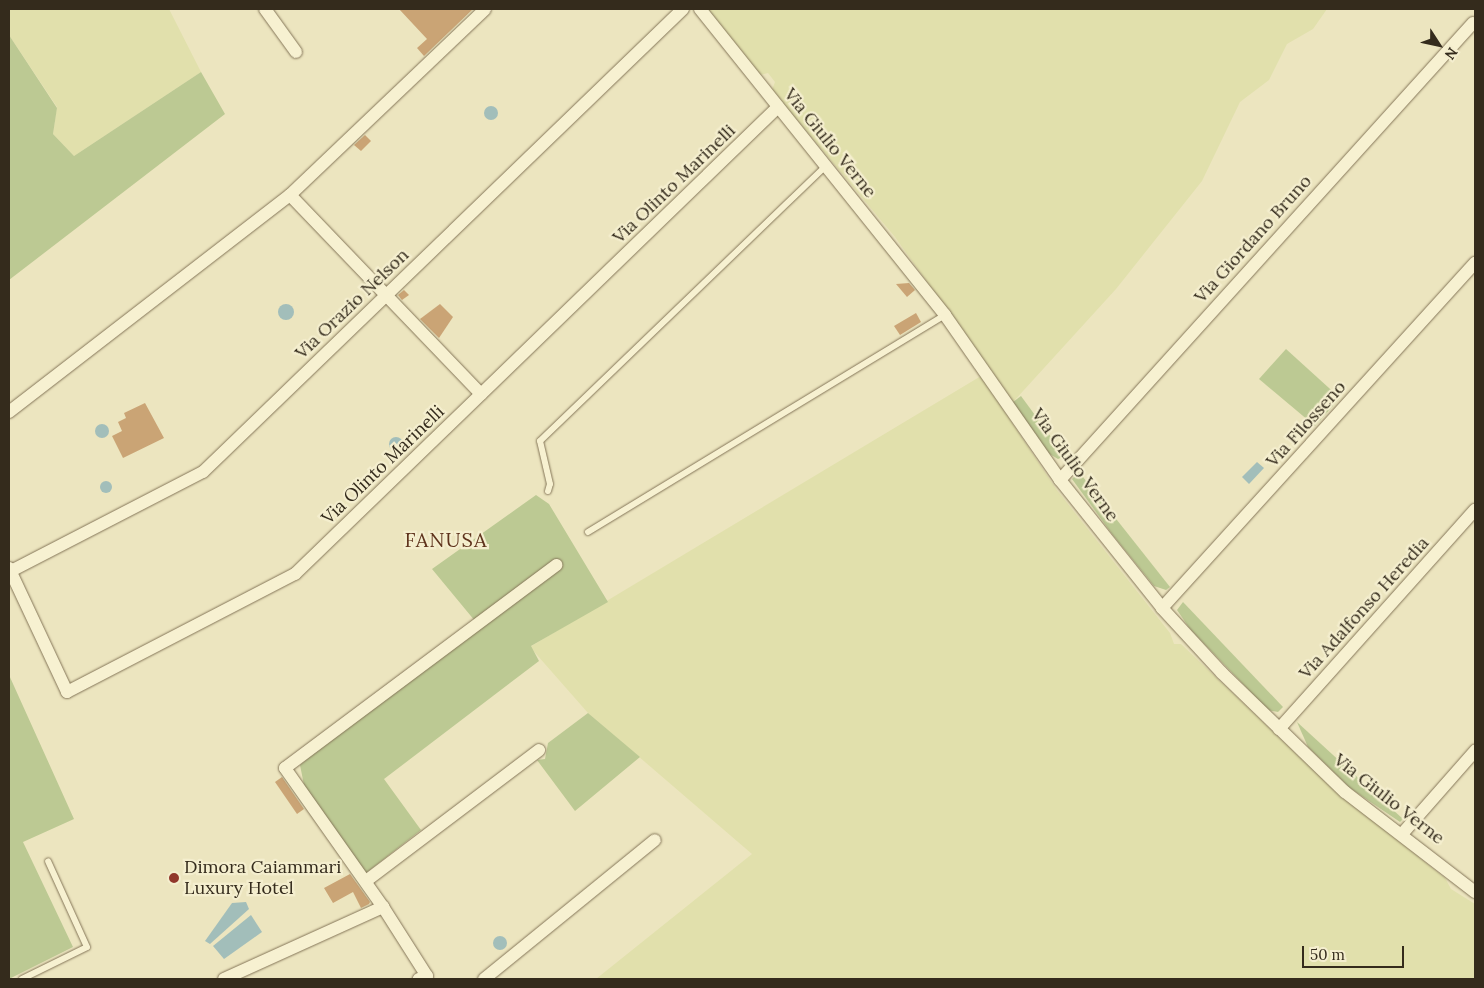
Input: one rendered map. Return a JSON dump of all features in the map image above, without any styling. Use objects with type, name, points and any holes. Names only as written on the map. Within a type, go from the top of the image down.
[{"type":"street","points":[[265,9],[296,52]]},
{"type":"street","points":[[9,412],[290,195],[485,9]]},
{"type":"street","name":"Via Orazio Nelson","points":[[9,570],[203,472],[682,9]]},
{"type":"street","name":"Via Giulio Verne","points":[[700,9],[945,315],[1060,480],[1162,608],[1279,729],[1346,792],[1475,892]]},
{"type":"street","name":"Via Giordano Bruno","points":[[1060,480],[1473,23]]},
{"type":"street","name":"Via Olinto Marinelli","points":[[9,570],[68,692],[294,574],[778,107]]},
{"type":"street","points":[[290,195],[481,394]]},
{"type":"street","name":"Via Filosseno","points":[[1162,608],[1475,262]]},
{"type":"street","name":"Via Adalfonso Heredia","points":[[1279,729],[1475,510]]},
{"type":"street","points":[[425,978],[366,881],[285,768],[556,565]]},
{"type":"street","points":[[366,881],[539,750]]},
{"type":"street","points":[[1402,834],[1475,751]]},
{"type":"street","points":[[484,979],[655,840]]},
{"type":"street","points":[[224,979],[383,907]]},
{"type":"lane","points":[[548,491],[550,484],[540,440],[825,167]]},
{"type":"lane","points":[[588,532],[945,315]]},
{"type":"lane","points":[[22,979],[87,947],[48,861]]},
{"type":"green space","points":[[9,9],[169,9],[201,72],[74,156],[53,134],[57,107],[9,35]]},
{"type":"green space","points":[[707,9],[1327,9],[1313,29],[1287,44],[1269,80],[1240,102],[1202,181],[1116,289],[1013,402],[895,237],[772,90],[775,82],[768,73],[760,75]]},
{"type":"green space","points":[[9,35],[57,108],[53,134],[74,156],[201,72],[225,114],[9,280]]},
{"type":"green space","points":[[1286,349],[1340,398],[1315,426],[1259,379]]},
{"type":"green space","points":[[981,376],[1056,489],[1170,633],[1174,644],[1181,644],[1331,787],[1445,878],[1451,889],[1475,904],[1475,979],[596,979],[752,854],[588,713],[530,647]]},
{"type":"green space","points":[[1021,396],[1065,456],[1058,459],[1048,453],[1013,402]]},
{"type":"green space","points":[[1079,472],[1170,587],[1166,590],[1154,586],[1112,534],[1072,479]]},
{"type":"green space","points":[[536,495],[549,504],[608,602],[531,646],[539,661],[384,779],[421,830],[366,873],[304,785],[300,765],[475,621],[432,569]]},
{"type":"green space","points":[[1183,602],[1283,707],[1278,712],[1268,710],[1190,629],[1177,610]]},
{"type":"green space","points":[[9,675],[74,819],[23,842],[73,947],[9,979]]},
{"type":"green space","points":[[588,713],[640,757],[575,811],[537,760],[545,759],[548,743]]},
{"type":"green space","points":[[1297,722],[1403,819],[1400,822],[1350,788],[1308,747]]},
{"type":"water","points":[[491,106],[496,108],[498,113],[496,118],[491,120],[486,118],[484,113],[486,108]]},
{"type":"water","points":[[283,304],[289,304],[294,309],[292,318],[283,320],[278,315],[278,309]]},
{"type":"water","points":[[102,424],[107,426],[109,431],[107,436],[102,438],[97,436],[95,431],[97,426]]},
{"type":"water","points":[[393,437],[399,437],[403,444],[399,451],[393,451],[389,447],[389,441]]},
{"type":"water","points":[[1257,462],[1264,468],[1249,484],[1242,477]]},
{"type":"water","points":[[106,481],[112,487],[106,493],[100,487]]},
{"type":"water","points":[[246,902],[249,909],[210,944],[205,941],[232,903]]},
{"type":"water","points":[[251,915],[262,932],[224,959],[213,946]]},
{"type":"water","points":[[500,936],[505,938],[507,943],[505,948],[500,950],[495,948],[493,943],[495,938]]},
{"type":"building","points":[[399,9],[473,9],[424,56],[417,48],[427,39]]},
{"type":"building","points":[[365,135],[371,141],[361,151],[354,145]]},
{"type":"building","points":[[909,283],[915,290],[907,297],[896,284]]},
{"type":"building","points":[[404,290],[409,295],[402,300],[398,295]]},
{"type":"building","points":[[440,304],[453,317],[439,338],[420,319]]},
{"type":"building","points":[[916,313],[921,322],[900,335],[894,326]]},
{"type":"building","points":[[145,403],[164,438],[123,458],[112,436],[122,431],[118,422],[126,418],[124,413]]},
{"type":"building","points":[[282,777],[304,809],[297,814],[275,782]]},
{"type":"building","points":[[350,874],[370,902],[361,908],[353,892],[333,903],[324,888]]},
{"type":"place","name":"Dimora Caiammari Luxury Hotel","points":[[174,878]]},
{"type":"district","name":"FANUSA","points":[[446,539]]}]
